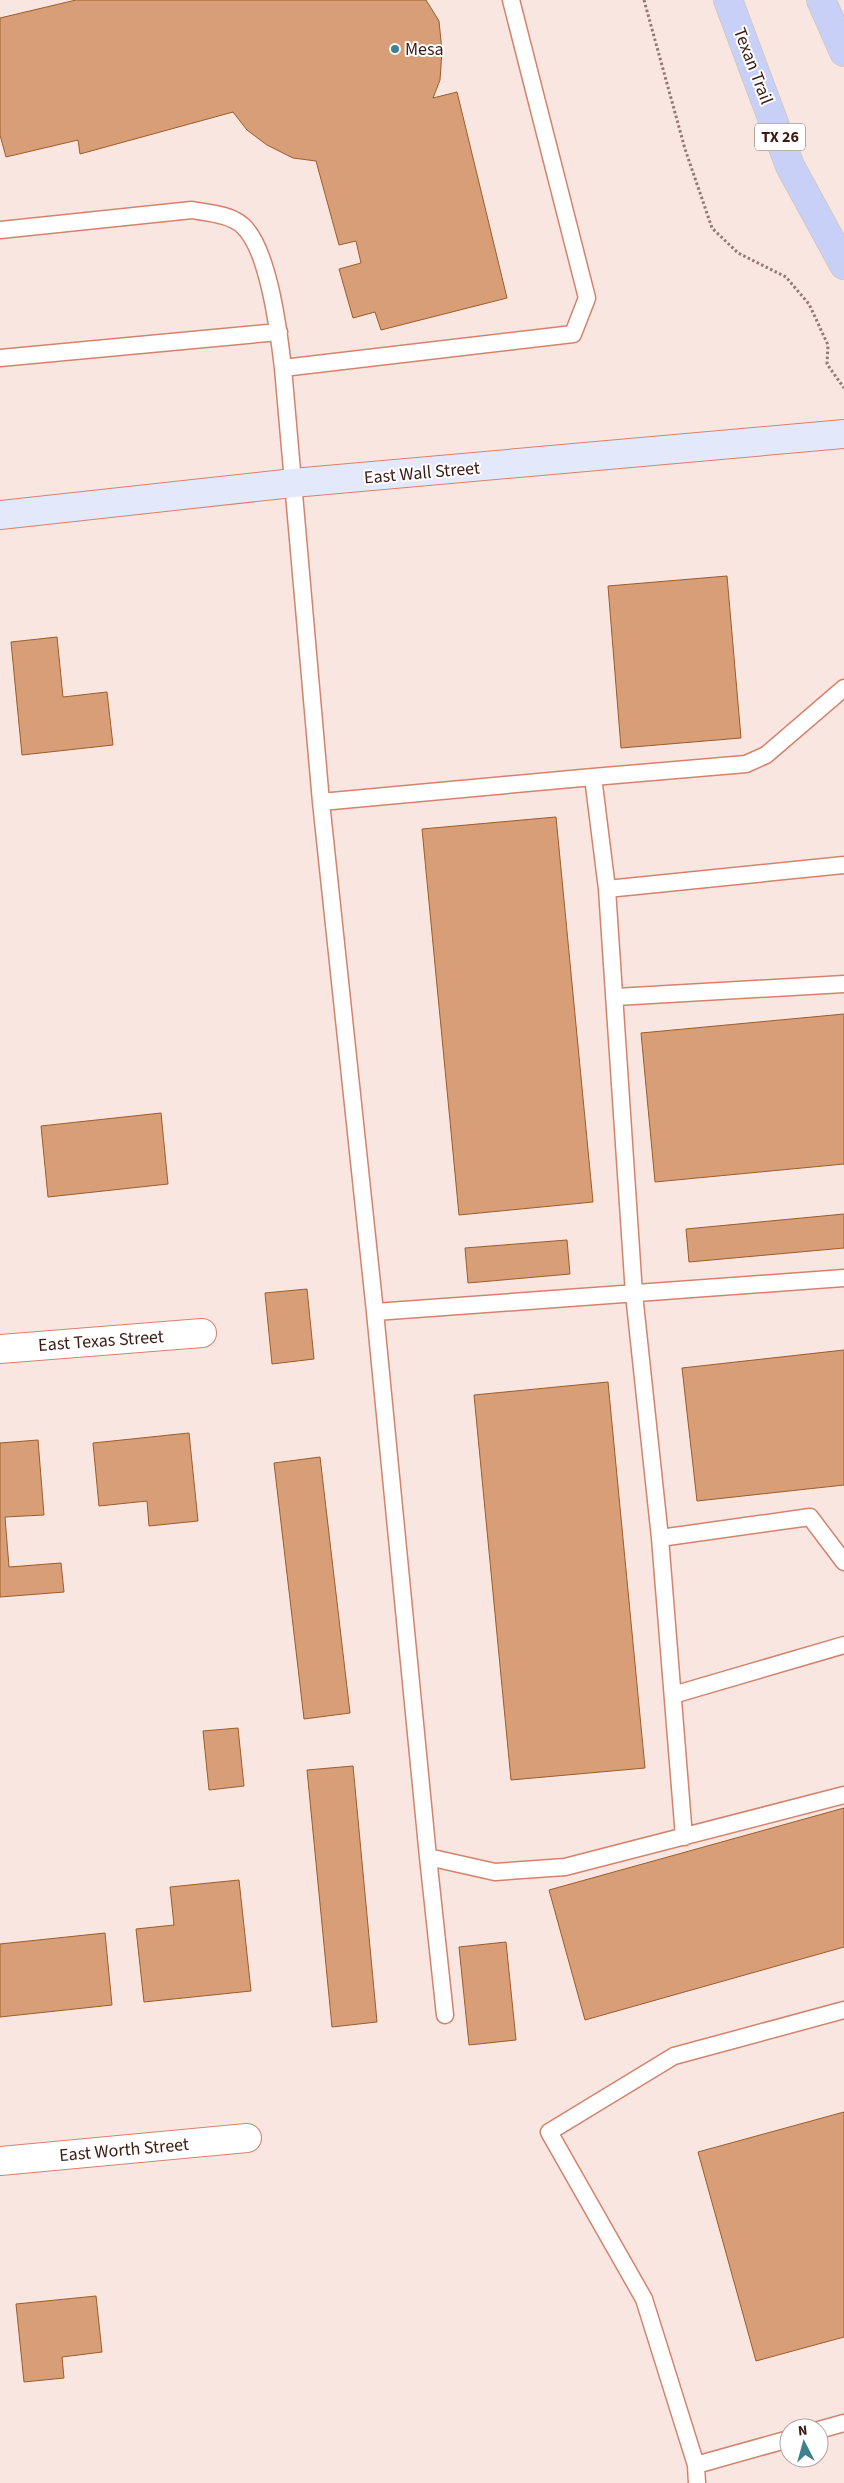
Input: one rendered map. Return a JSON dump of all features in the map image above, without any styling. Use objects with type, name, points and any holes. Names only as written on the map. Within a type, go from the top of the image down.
[{"type":"main road","name":"Texan Trail","points":[[728,0],[790,166],[844,265]]},
{"type":"main road","points":[[821,0],[844,52]]},
{"type":"street","name":"East Wall Street","points":[[0,515],[293,483],[844,434]]},
{"type":"street","name":"East Texas Street","points":[[0,1349],[202,1333]]},
{"type":"street","name":"East Worth Street","points":[[0,2161],[247,2138]]},
{"type":"lane","points":[[284,368],[573,334],[587,298],[512,0]]},
{"type":"lane","points":[[0,230],[192,210],[220,214],[242,225],[255,243],[272,292],[284,368],[321,802],[375,1312],[445,2015]]},
{"type":"lane","points":[[0,358],[278,332]]},
{"type":"lane","points":[[321,802],[746,764],[766,755],[844,688]]},
{"type":"lane","points":[[593,777],[607,889],[616,997],[634,1294],[660,1538],[684,1837]]},
{"type":"lane","points":[[607,889],[844,865]]},
{"type":"lane","points":[[616,997],[844,984]]},
{"type":"lane","points":[[375,1312],[844,1278]]},
{"type":"lane","points":[[660,1538],[810,1517],[844,1562]]},
{"type":"lane","points":[[672,1695],[844,1645]]},
{"type":"lane","points":[[428,1857],[495,1872],[565,1867],[844,1795]]},
{"type":"lane","points":[[697,2483],[696,2465],[644,2299],[549,2132],[674,2056],[844,2010]]},
{"type":"lane","points":[[829,2427],[844,2423]]},
{"type":"lane","points":[[696,2465],[779,2442]]},
{"type":"path","points":[[644,0],[685,149],[712,228],[738,253],[786,277],[809,304],[828,345],[827,364],[844,388]]},
{"type":"building","points":[[76,0],[426,0],[439,21],[442,51],[440,80],[433,98],[457,92],[507,298],[381,330],[375,312],[353,318],[339,269],[361,263],[356,241],[339,245],[316,161],[293,158],[267,145],[247,130],[233,112],[80,154],[78,140],[6,157],[0,135],[0,18]]},
{"type":"building","points":[[727,576],[741,738],[621,748],[608,586]]},
{"type":"building","points":[[57,637],[63,697],[107,692],[113,745],[22,755],[11,642]]},
{"type":"building","points":[[556,817],[593,1202],[459,1215],[422,829]]},
{"type":"building","points":[[844,1014],[844,1164],[655,1182],[641,1033]]},
{"type":"building","points":[[161,1113],[168,1184],[48,1197],[41,1126]]},
{"type":"building","points":[[844,1214],[844,1248],[689,1262],[686,1229]]},
{"type":"building","points":[[567,1240],[570,1274],[468,1283],[465,1248]]},
{"type":"building","points":[[307,1289],[314,1359],[272,1364],[265,1293]]},
{"type":"building","points":[[844,1350],[844,1485],[697,1501],[682,1368]]},
{"type":"building","points":[[608,1382],[645,1768],[511,1780],[474,1395]]},
{"type":"building","points":[[189,1433],[198,1521],[149,1526],[147,1501],[99,1506],[93,1443]]},
{"type":"building","points":[[38,1440],[44,1515],[5,1517],[9,1567],[61,1563],[64,1592],[0,1597],[0,1443]]},
{"type":"building","points":[[320,1457],[350,1713],[304,1719],[274,1463]]},
{"type":"building","points":[[238,1728],[244,1786],[209,1790],[203,1731]]},
{"type":"building","points":[[353,1766],[377,2022],[332,2027],[307,1770]]},
{"type":"building","points":[[844,1808],[844,1947],[585,2020],[549,1890]]},
{"type":"building","points":[[239,1880],[251,1991],[144,2002],[136,1929],[174,1925],[170,1887]]},
{"type":"building","points":[[105,1933],[112,2005],[0,2017],[0,1944]]},
{"type":"building","points":[[506,1942],[516,2040],[469,2045],[459,1947]]},
{"type":"building","points":[[844,2112],[844,2337],[756,2361],[698,2152]]},
{"type":"building","points":[[96,2296],[102,2352],[62,2357],[64,2378],[24,2382],[16,2304]]},
{"type":"place","name":"Mesa","points":[[395,49]]}]
